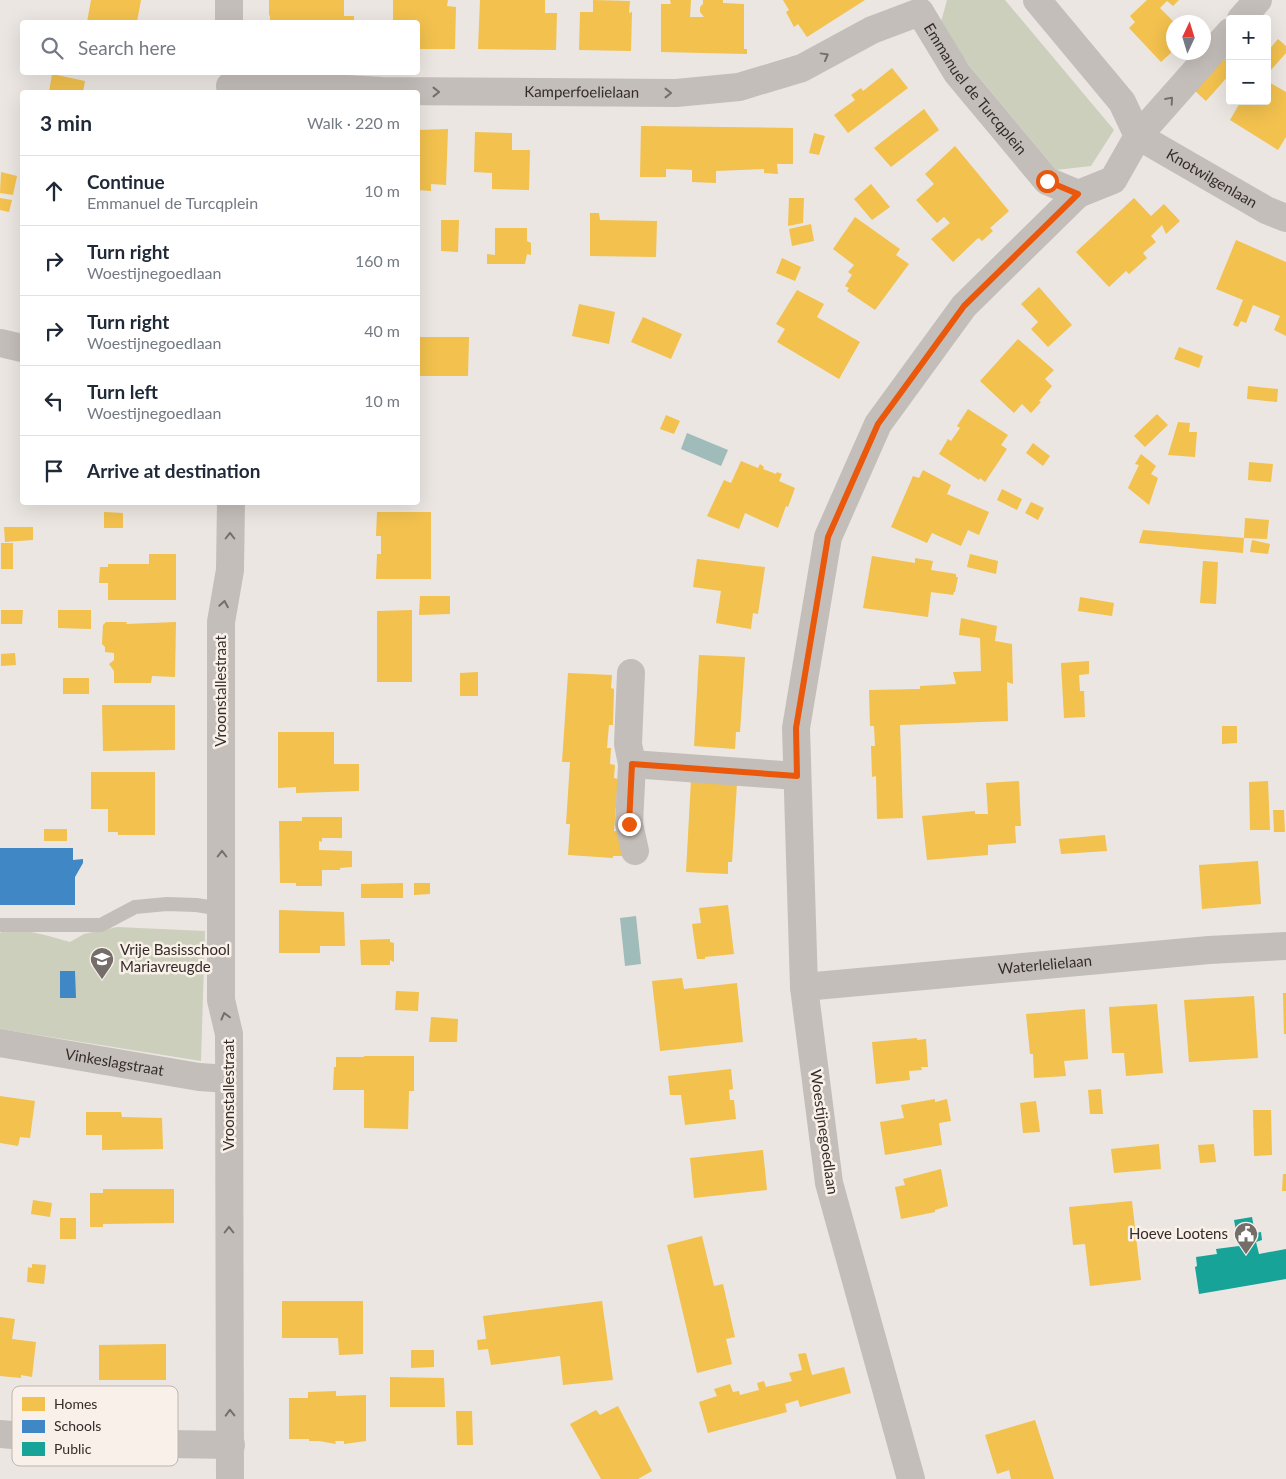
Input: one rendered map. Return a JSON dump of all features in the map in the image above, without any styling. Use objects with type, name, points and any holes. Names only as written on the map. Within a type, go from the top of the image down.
[{"type":"street","points":[[229,0],[230,20]]},
{"type":"street","points":[[1036,0],[1122,102],[1138,136]]},
{"type":"street","name":"Kamperfoelielaan","points":[[420,91],[676,93],[739,87],[802,68],[872,30],[922,6]]},
{"type":"street","name":"Emmanuel de Turcqplein","points":[[922,6],[957,72],[1047,181],[1078,194]]},
{"type":"street","points":[[1078,194],[1113,180],[1138,136],[1226,37]]},
{"type":"street","name":"Kamperfoelielaan","points":[[230,84],[364,90]]},
{"type":"street","name":"Knotwilgenlaan","points":[[1138,136],[1266,210],[1286,218]]},
{"type":"street","name":"Woestijnegoedlaan","points":[[911,1479],[829,1183],[804,987],[796,728],[828,537],[878,424],[964,306],[1078,194]]},
{"type":"street","points":[[0,343],[20,348]]},
{"type":"street","name":"Vroonstallestraat","points":[[230,505],[230,570],[221,622],[221,1000],[229,1034],[230,1479]]},
{"type":"street","points":[[631,673],[628,744],[632,764],[629,824],[636,851]]},
{"type":"street","points":[[632,764],[797,776]]},
{"type":"street","name":"Waterlelielaan","points":[[804,987],[1209,950],[1286,946]]},
{"type":"street","name":"Vinkeslagstraat","points":[[0,1043],[199,1076],[229,1079]]},
{"type":"street","points":[[178,1444],[231,1445]]},
{"type":"lane","points":[[0,924],[101,925],[136,907],[167,904],[196,905],[222,909]]},
{"type":"green space","points":[[947,0],[1005,0],[1114,130],[1091,166],[1056,170],[939,29]]},
{"type":"green space","points":[[117,927],[205,931],[201,1061],[0,1029],[0,933],[15,930],[24,931],[70,942],[84,934]]},
{"type":"water","points":[[687,433],[728,450],[721,466],[681,449]]},
{"type":"water","points":[[636,916],[641,964],[625,966],[620,918]]},
{"type":"building: Homes","points":[[91,0],[141,0],[137,20],[87,20]]},
{"type":"building: Homes","points":[[269,0],[344,0],[344,16],[354,16],[354,20],[270,20]]},
{"type":"building: Homes","points":[[393,0],[448,0],[447,6],[456,7],[455,49],[420,49],[420,20],[393,20]]},
{"type":"building: Homes","points":[[480,0],[545,0],[545,13],[557,13],[556,50],[478,49]]},
{"type":"building: Homes","points":[[593,0],[630,1],[629,13],[632,12],[631,51],[579,50],[580,12],[593,12]]},
{"type":"building: Homes","points":[[670,0],[691,0],[690,17],[704,17],[700,12],[703,0],[723,0],[723,3],[744,4],[744,49],[747,49],[747,54],[661,52],[661,4],[671,4]]},
{"type":"building: Homes","points":[[783,0],[865,0],[807,37],[798,24],[794,27],[786,12],[789,10]]},
{"type":"building: Homes","points":[[1147,0],[1179,0],[1173,6],[1167,1],[1160,8],[1167,15],[1166,57],[1161,62],[1129,28],[1135,22],[1130,16]]},
{"type":"building: Homes","points":[[1278,39],[1286,46],[1286,53],[1271,70],[1271,60],[1271,47]]},
{"type":"building: Homes","points":[[1226,56],[1226,78],[1206,101],[1195,91]]},
{"type":"building: Homes","points":[[892,68],[908,88],[848,133],[834,115],[855,100],[851,95],[861,88],[863,91]]},
{"type":"building: Homes","points":[[52,75],[85,81],[83,90],[49,90]]},
{"type":"building: Homes","points":[[1271,83],[1286,92],[1286,137],[1278,150],[1230,120],[1239,105],[1271,105]]},
{"type":"building: Homes","points":[[924,109],[939,130],[891,167],[874,148]]},
{"type":"building: Homes","points":[[641,126],[793,128],[793,164],[777,164],[778,174],[764,173],[764,169],[716,171],[716,183],[692,182],[692,170],[666,169],[666,177],[640,177]]},
{"type":"building: Homes","points":[[448,129],[446,185],[431,184],[431,191],[420,190],[420,130]]},
{"type":"building: Homes","points":[[475,132],[512,133],[512,150],[530,150],[529,190],[492,189],[492,173],[474,172]]},
{"type":"building: Homes","points":[[814,133],[825,136],[819,155],[809,153]]},
{"type":"building: Homes","points":[[955,146],[1009,211],[990,228],[993,231],[982,241],[979,238],[977,239],[953,262],[931,239],[950,223],[944,217],[937,223],[916,200],[934,184],[925,174]]},
{"type":"building: Homes","points":[[1,172],[17,176],[13,195],[0,193]]},
{"type":"building: Homes","points":[[871,184],[890,207],[872,220],[854,199]]},
{"type":"building: Homes","points":[[0,198],[12,200],[9,212],[0,210]]},
{"type":"building: Homes","points":[[789,198],[804,198],[803,223],[788,226]]},
{"type":"building: Homes","points":[[1134,198],[1151,216],[1164,204],[1180,221],[1166,234],[1162,225],[1151,236],[1156,242],[1143,253],[1147,258],[1129,274],[1126,271],[1109,287],[1076,252]]},
{"type":"building: Homes","points":[[590,213],[599,213],[600,220],[657,221],[656,257],[590,256]]},
{"type":"building: Homes","points":[[855,217],[900,249],[896,255],[909,264],[875,310],[847,291],[849,288],[845,286],[852,275],[848,272],[854,265],[833,249]]},
{"type":"building: Homes","points":[[441,220],[459,220],[458,252],[441,251]]},
{"type":"building: Homes","points":[[811,224],[814,241],[792,246],[789,229]]},
{"type":"building: Homes","points":[[495,228],[527,228],[527,241],[531,243],[531,255],[527,254],[525,264],[487,264],[487,254],[495,255]]},
{"type":"building: Homes","points":[[1236,240],[1286,262],[1286,336],[1274,330],[1280,316],[1253,305],[1246,323],[1241,321],[1238,327],[1233,325],[1243,300],[1216,289]]},
{"type":"building: Homes","points":[[782,258],[801,267],[795,281],[776,273]]},
{"type":"building: Homes","points":[[1039,287],[1072,325],[1048,347],[1031,329],[1038,322],[1021,304]]},
{"type":"building: Homes","points":[[797,290],[824,304],[817,317],[860,342],[839,379],[777,342],[785,329],[776,324]]},
{"type":"building: Homes","points":[[579,304],[615,312],[609,344],[572,336]]},
{"type":"building: Homes","points":[[643,317],[682,334],[671,359],[631,342]]},
{"type":"building: Homes","points":[[420,337],[469,337],[468,376],[420,376]]},
{"type":"building: Homes","points":[[1018,339],[1054,370],[1045,379],[1052,386],[1031,413],[1022,404],[1014,413],[980,381]]},
{"type":"building: Homes","points":[[1179,347],[1203,356],[1199,368],[1174,359]]},
{"type":"building: Homes","points":[[1248,386],[1278,389],[1277,402],[1247,399]]},
{"type":"building: Homes","points":[[968,409],[1008,435],[1001,445],[1007,449],[985,482],[939,454],[948,439],[951,441],[960,428],[957,426]]},
{"type":"building: Homes","points":[[1157,414],[1168,425],[1145,447],[1134,436]]},
{"type":"building: Homes","points":[[666,415],[680,421],[674,434],[660,429]]},
{"type":"building: Homes","points":[[1178,422],[1190,423],[1189,432],[1197,432],[1195,457],[1168,455]]},
{"type":"building: Homes","points":[[1033,443],[1050,456],[1043,466],[1026,453]]},
{"type":"building: Homes","points":[[1141,454],[1156,466],[1151,474],[1158,478],[1149,505],[1128,488],[1139,465],[1135,464]]},
{"type":"building: Homes","points":[[741,461],[758,468],[760,464],[764,467],[763,469],[776,474],[777,472],[782,474],[779,481],[795,488],[778,528],[745,513],[739,529],[707,516],[724,480],[731,483]]},
{"type":"building: Homes","points":[[1249,462],[1273,464],[1271,482],[1248,480]]},
{"type":"building: Homes","points":[[923,470],[951,485],[947,494],[989,512],[979,535],[968,530],[961,546],[932,533],[927,543],[891,527],[913,476],[919,478]]},
{"type":"building: Homes","points":[[1002,489],[1022,499],[1017,510],[997,500]]},
{"type":"building: Homes","points":[[1031,502],[1044,508],[1038,520],[1025,513]]},
{"type":"building: Homes","points":[[104,512],[123,513],[123,528],[104,528]]},
{"type":"building: Homes","points":[[377,512],[431,512],[431,579],[376,579],[377,554],[381,554],[381,536],[376,536]]},
{"type":"building: Homes","points":[[1245,518],[1269,520],[1267,539],[1244,538]]},
{"type":"building: Homes","points":[[4,527],[33,527],[33,540],[5,542]]},
{"type":"building: Homes","points":[[1143,530],[1244,538],[1243,553],[1139,543]]},
{"type":"building: Homes","points":[[1252,540],[1270,544],[1268,554],[1250,552]]},
{"type":"building: Homes","points":[[1,543],[13,543],[13,569],[1,569]]},
{"type":"building: Homes","points":[[149,554],[176,554],[176,600],[108,600],[108,583],[99,583],[100,567],[108,567],[108,564],[149,564]]},
{"type":"building: Homes","points":[[970,554],[998,561],[996,574],[967,567]]},
{"type":"building: Homes","points":[[872,556],[915,563],[915,558],[933,561],[931,570],[956,574],[956,577],[958,577],[955,592],[953,595],[931,592],[928,617],[863,608]]},
{"type":"building: Homes","points":[[697,559],[765,567],[758,614],[753,613],[751,629],[716,623],[721,591],[693,587]]},
{"type":"building: Homes","points":[[1203,561],[1218,562],[1216,604],[1200,603]]},
{"type":"building: Homes","points":[[420,596],[450,596],[450,614],[419,615]]},
{"type":"building: Homes","points":[[1080,597],[1114,603],[1112,616],[1078,611]]},
{"type":"building: Homes","points":[[1,610],[23,610],[22,624],[1,624]]},
{"type":"building: Homes","points":[[58,610],[91,610],[91,629],[58,628]]},
{"type":"building: Homes","points":[[412,610],[412,682],[377,682],[377,611]]},
{"type":"building: Homes","points":[[961,618],[997,626],[995,641],[1012,644],[1013,684],[1007,682],[1008,721],[900,725],[903,818],[877,819],[876,776],[872,777],[871,746],[875,746],[874,726],[870,726],[869,690],[920,689],[920,686],[956,684],[953,672],[981,671],[980,638],[959,635]]},
{"type":"building: Homes","points":[[106,622],[127,622],[126,624],[176,622],[175,677],[152,676],[151,683],[114,683],[114,671],[109,664],[114,660],[114,653],[105,652],[105,647],[102,644],[103,625]]},
{"type":"building: Homes","points":[[15,653],[16,665],[1,666],[1,654]]},
{"type":"building: Homes","points":[[699,655],[745,657],[740,732],[736,732],[735,749],[694,746]]},
{"type":"building: Homes","points":[[1089,661],[1089,674],[1079,675],[1080,691],[1084,691],[1085,717],[1064,718],[1061,663]]},
{"type":"building: Homes","points":[[478,672],[478,696],[460,696],[460,673]]},
{"type":"building: Homes","points":[[568,673],[612,675],[611,688],[614,689],[613,725],[609,725],[607,748],[611,748],[610,764],[615,765],[614,778],[618,779],[614,831],[629,832],[627,856],[613,856],[613,858],[568,855],[570,824],[566,824],[570,762],[562,762]]},
{"type":"building: Homes","points":[[63,678],[89,678],[89,694],[63,694]]},
{"type":"building: Homes","points":[[102,705],[175,705],[175,750],[103,751]]},
{"type":"building: Homes","points":[[1222,726],[1237,726],[1237,743],[1222,744]]},
{"type":"building: Homes","points":[[278,732],[334,732],[334,764],[359,764],[359,791],[296,793],[296,787],[278,788]]},
{"type":"building: Homes","points":[[91,772],[155,772],[155,835],[118,835],[118,832],[108,832],[108,809],[91,809]]},
{"type":"building: Homes","points":[[691,780],[737,783],[732,862],[728,862],[728,874],[686,872]]},
{"type":"building: Homes","points":[[1019,781],[1021,826],[1015,826],[1016,843],[988,845],[988,855],[927,860],[922,816],[975,811],[975,814],[988,814],[986,783]]},
{"type":"building: Homes","points":[[1268,781],[1270,830],[1250,830],[1249,782]]},
{"type":"building: Homes","points":[[1273,810],[1284,810],[1285,832],[1274,832]]},
{"type":"building: Homes","points":[[302,817],[342,817],[342,838],[322,838],[322,842],[319,841],[319,850],[352,851],[352,867],[340,868],[340,870],[322,870],[322,886],[296,886],[296,883],[280,883],[279,821],[302,821]]},
{"type":"building: Homes","points":[[44,829],[67,829],[67,841],[44,841]]},
{"type":"building: Homes","points":[[1105,835],[1107,851],[1061,854],[1059,839]]},
{"type":"building: Homes","points":[[1258,861],[1261,904],[1202,909],[1199,865]]},
{"type":"building: Homes","points":[[403,883],[403,898],[361,898],[361,884]]},
{"type":"building: Homes","points":[[414,883],[430,883],[430,894],[414,895]]},
{"type":"building: Homes","points":[[728,905],[734,954],[697,959],[692,924],[701,923],[699,908]]},
{"type":"building: Homes","points":[[279,910],[344,912],[345,946],[320,946],[320,953],[279,953]]},
{"type":"building: Homes","points":[[390,939],[390,942],[394,943],[394,962],[390,960],[390,965],[361,965],[360,940]]},
{"type":"building: Homes","points":[[682,978],[684,989],[737,983],[743,1042],[660,1051],[652,981]]},
{"type":"building: Homes","points":[[396,991],[419,992],[418,1011],[395,1010]]},
{"type":"building: Homes","points":[[1283,993],[1286,993],[1286,1034],[1284,1034]]},
{"type":"building: Homes","points":[[1254,996],[1258,1058],[1189,1062],[1184,1000]]},
{"type":"building: Homes","points":[[1157,1004],[1163,1073],[1126,1076],[1124,1053],[1112,1053],[1109,1007]]},
{"type":"building: Homes","points":[[1085,1009],[1088,1059],[1064,1061],[1066,1076],[1034,1078],[1033,1054],[1030,1054],[1026,1014]]},
{"type":"building: Homes","points":[[431,1017],[458,1019],[457,1042],[429,1042]]},
{"type":"building: Homes","points":[[917,1038],[917,1040],[926,1039],[928,1067],[921,1067],[922,1070],[909,1071],[910,1080],[876,1084],[872,1042]]},
{"type":"building: Homes","points":[[414,1056],[414,1091],[409,1091],[408,1129],[364,1128],[364,1090],[333,1090],[336,1057]]},
{"type":"building: Homes","points":[[731,1069],[733,1089],[729,1090],[730,1100],[734,1100],[736,1119],[685,1125],[681,1095],[670,1095],[668,1076]]},
{"type":"building: Homes","points":[[1101,1089],[1103,1114],[1090,1114],[1088,1090]]},
{"type":"building: Homes","points":[[0,1096],[35,1101],[30,1138],[20,1137],[18,1146],[0,1143]]},
{"type":"building: Homes","points":[[935,1099],[935,1102],[947,1099],[951,1121],[939,1123],[942,1145],[885,1155],[880,1122],[904,1118],[901,1105]]},
{"type":"building: Homes","points":[[1036,1101],[1040,1132],[1023,1133],[1020,1103]]},
{"type":"building: Homes","points":[[1253,1110],[1271,1110],[1272,1155],[1254,1156]]},
{"type":"building: Homes","points":[[86,1112],[121,1112],[122,1117],[162,1118],[163,1149],[102,1150],[102,1135],[86,1135]]},
{"type":"building: Homes","points":[[1159,1144],[1161,1169],[1114,1173],[1111,1149]]},
{"type":"building: Homes","points":[[1214,1144],[1216,1162],[1200,1163],[1198,1145]]},
{"type":"building: Homes","points":[[763,1150],[767,1190],[694,1198],[690,1158]]},
{"type":"building: Homes","points":[[941,1169],[948,1206],[935,1210],[935,1212],[901,1219],[895,1187],[905,1185],[903,1179]]},
{"type":"building: Homes","points":[[1283,1174],[1286,1174],[1286,1191],[1282,1191]]},
{"type":"building: Homes","points":[[103,1189],[174,1189],[174,1223],[103,1224],[103,1227],[90,1227],[90,1193],[103,1193]]},
{"type":"building: Homes","points":[[33,1200],[52,1203],[50,1217],[31,1214]]},
{"type":"building: Homes","points":[[1132,1201],[1141,1280],[1090,1286],[1085,1244],[1073,1245],[1069,1207]]},
{"type":"building: Homes","points":[[60,1218],[76,1218],[76,1239],[60,1239]]},
{"type":"building: Homes","points":[[702,1236],[714,1286],[723,1284],[735,1337],[726,1339],[732,1364],[697,1373],[667,1245]]},
{"type":"building: Homes","points":[[32,1264],[46,1265],[44,1284],[27,1282],[28,1267],[32,1268]]},
{"type":"building: Homes","points":[[282,1301],[363,1301],[363,1354],[339,1355],[338,1338],[282,1338]]},
{"type":"building: Homes","points":[[602,1301],[613,1380],[563,1385],[560,1356],[491,1365],[488,1349],[478,1350],[477,1340],[486,1339],[483,1316]]},
{"type":"building: Homes","points":[[0,1317],[15,1319],[12,1339],[36,1342],[32,1377],[21,1375],[21,1378],[0,1376]]},
{"type":"building: Homes","points":[[166,1344],[166,1380],[99,1380],[99,1345]]},
{"type":"building: Homes","points":[[411,1350],[434,1350],[434,1367],[411,1368]]},
{"type":"building: Homes","points":[[806,1353],[812,1375],[844,1367],[851,1393],[800,1407],[798,1400],[785,1404],[787,1412],[708,1433],[699,1402],[717,1396],[714,1389],[730,1384],[733,1392],[739,1391],[740,1395],[759,1390],[757,1383],[764,1381],[766,1387],[792,1381],[789,1373],[802,1370],[798,1354]]},
{"type":"building: Homes","points":[[390,1377],[444,1378],[445,1407],[390,1407]]},
{"type":"building: Homes","points":[[336,1391],[336,1396],[366,1395],[366,1441],[344,1444],[344,1441],[335,1441],[336,1444],[309,1441],[309,1439],[289,1439],[289,1398],[308,1398],[308,1392]]},
{"type":"building: Homes","points":[[618,1406],[652,1471],[638,1479],[601,1479],[570,1424],[596,1410],[600,1415]]},
{"type":"building: Homes","points":[[456,1411],[472,1411],[473,1445],[457,1445]]},
{"type":"building: Homes","points":[[1035,1420],[1054,1479],[1011,1479],[1009,1470],[997,1474],[985,1435]]},
{"type":"building: Schools","points":[[0,848],[73,848],[73,860],[83,859],[83,863],[75,877],[75,905],[0,905]]},
{"type":"building: Schools","points":[[60,971],[75,971],[76,998],[60,998]]},
{"type":"building: Public","name":"Hoeve Lootens","points":[[1252,1217],[1255,1233],[1261,1232],[1262,1240],[1256,1242],[1259,1254],[1286,1249],[1286,1279],[1199,1294],[1195,1267],[1197,1266],[1196,1257],[1217,1254],[1216,1249],[1239,1246],[1234,1220]]},
{"type":"place","name":"Vrije Basisschool Mariavreugde","points":[[102,980]]},
{"type":"place","name":"Hoeve Lootens","points":[[1246,1255]]},
{"type":"route","points":[[629,824],[632,764],[797,776],[796,728],[828,537],[878,424],[964,306],[1078,194],[1047,181]]}]
